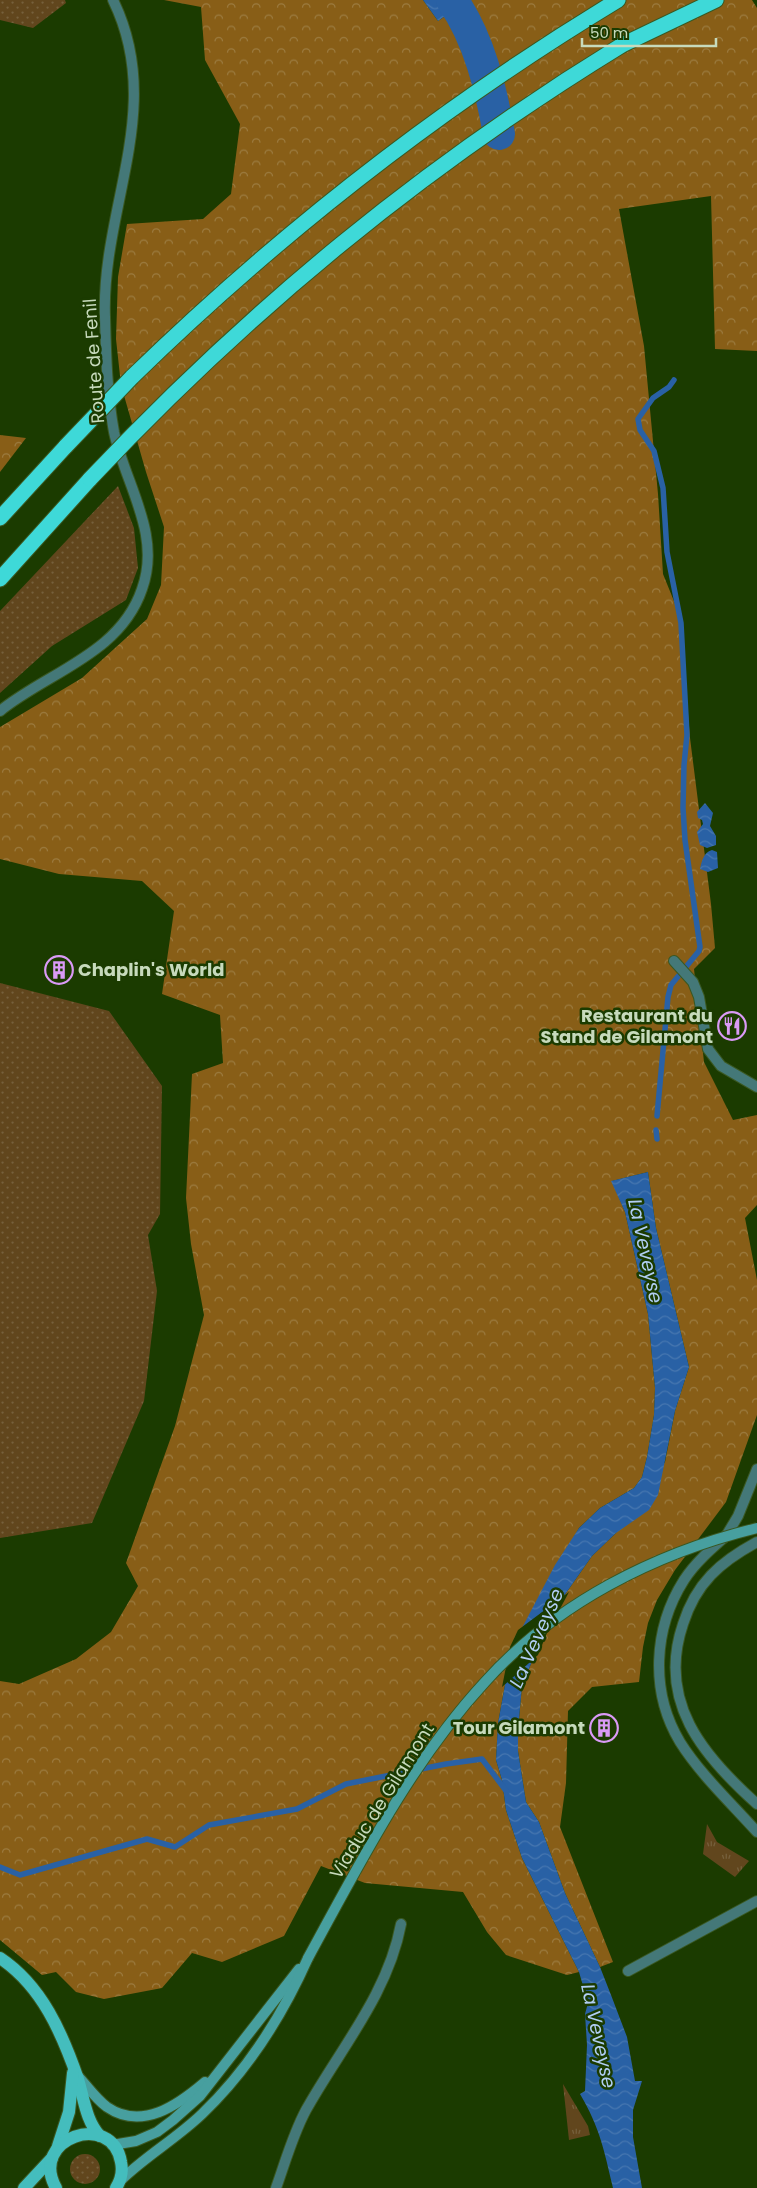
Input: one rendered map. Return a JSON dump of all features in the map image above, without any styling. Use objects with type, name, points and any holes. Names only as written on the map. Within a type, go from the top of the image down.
[{"type":"highway","points":[[0,518],[132,377],[199,312],[309,217],[386,156],[467,97],[549,42],[618,0]]},
{"type":"highway","points":[[0,578],[90,479],[211,358],[283,292],[357,230],[473,142],[551,89],[622,45],[701,0]]},
{"type":"highway","points":[[622,45],[716,0]]},
{"type":"main road","name":"Viaduc de Gilamont","points":[[117,2186],[201,2115],[241,2073],[292,1993],[308,1958],[381,1827],[430,1750],[492,1675],[520,1648],[556,1619],[624,1576],[716,1538],[757,1528]]},
{"type":"main road","points":[[0,1958],[13,1967],[34,1990],[50,2014],[73,2068],[92,2126],[100,2136],[112,2145],[118,2154],[121,2164],[117,2186]]},
{"type":"main road","name":"Viaduc de Gilamont","points":[[112,2145],[136,2141],[162,2129],[200,2096],[308,1958]]},
{"type":"main road","points":[[73,2068],[108,2108],[118,2113],[138,2116],[158,2114],[170,2109],[219,2070]]},
{"type":"main road","points":[[56,2188],[51,2174],[55,2152],[69,2112],[73,2068]]},
{"type":"main road","points":[[24,2188],[68,2139],[86,2133],[100,2136]]},
{"type":"street","name":"Route de Fenil","points":[[0,711],[100,647],[117,631],[132,612],[146,579],[147,553],[143,521],[115,434],[107,378],[104,298],[112,236],[132,132],[135,92],[131,58],[120,14],[113,0]]},
{"type":"street","points":[[676,963],[693,982],[698,996],[708,1049],[721,1066],[757,1087]]},
{"type":"street","points":[[757,1469],[738,1516],[726,1536],[697,1563],[684,1580],[672,1602],[661,1634],[660,1682],[664,1703],[680,1742],[757,1832]]},
{"type":"street","points":[[726,1536],[757,1523]]},
{"type":"street","points":[[757,1542],[722,1563],[696,1593],[686,1613],[675,1658],[675,1684],[685,1716],[704,1748],[728,1777],[757,1804]]},
{"type":"street","points":[[628,1971],[757,1902]]},
{"type":"street","points":[[276,2188],[305,2111],[364,2016],[396,1949],[401,1924]]},
{"type":"green space","points":[[0,0],[65,0],[66,3],[33,28],[0,20]]},
{"type":"green space","points":[[164,0],[423,0],[438,21],[464,3],[462,0],[752,0],[757,8],[757,351],[715,349],[711,196],[619,209],[644,346],[658,494],[663,574],[680,616],[690,738],[711,904],[715,948],[694,969],[704,1062],[733,1120],[757,1115],[757,1205],[745,1218],[757,1280],[757,1415],[726,1502],[675,1570],[657,1600],[648,1623],[639,1682],[592,1687],[568,1711],[566,1783],[560,1827],[613,1962],[600,1967],[565,1893],[539,1822],[526,1802],[518,1751],[518,1730],[522,1686],[544,1632],[559,1603],[592,1556],[616,1533],[665,1462],[675,1411],[689,1367],[656,1228],[648,1172],[612,1181],[625,1212],[648,1314],[655,1388],[654,1415],[647,1457],[642,1477],[634,1488],[600,1508],[579,1528],[512,1647],[498,1723],[496,1760],[502,1780],[506,1810],[522,1858],[579,1972],[567,1975],[506,1955],[487,1932],[463,1892],[365,1883],[321,1866],[284,1936],[222,1962],[192,1953],[162,1988],[104,1999],[76,1992],[56,1972],[42,1975],[0,1940],[0,1681],[19,1684],[76,1659],[111,1632],[138,1586],[126,1563],[175,1426],[204,1315],[191,1244],[186,1198],[192,1074],[223,1063],[220,1015],[162,994],[174,911],[142,881],[59,874],[0,859],[0,727],[82,678],[147,619],[161,585],[164,527],[121,385],[116,339],[118,277],[127,224],[203,219],[231,194],[240,124],[205,60],[201,7]]},
{"type":"green space","points":[[0,435],[26,438],[0,472]]},
{"type":"green space","points":[[118,486],[134,528],[138,568],[126,600],[52,646],[0,693],[0,611]]},
{"type":"green space","points":[[0,983],[109,1011],[162,1086],[160,1214],[148,1235],[157,1291],[144,1401],[92,1523],[0,1538]]},
{"type":"green space","points":[[707,1824],[717,1842],[749,1861],[735,1877],[703,1854]]},
{"type":"green space","points":[[563,2084],[588,2126],[590,2135],[569,2140]]},
{"type":"green space","points":[[85,2154],[96,2158],[100,2169],[96,2180],[85,2184],[74,2180],[70,2169],[74,2158]]},
{"type":"water","points":[[423,0],[462,0],[464,3],[438,21]]},
{"type":"water","points":[[705,803],[713,813],[710,826],[716,836],[716,845],[707,848],[700,845],[697,832],[703,824],[702,820],[698,818],[697,812]]},
{"type":"water","points":[[712,850],[717,852],[718,868],[708,872],[700,869],[705,855]]},
{"type":"water","points":[[648,1172],[656,1228],[689,1367],[675,1411],[658,1495],[649,1510],[616,1533],[592,1556],[559,1603],[544,1632],[522,1686],[518,1730],[518,1751],[526,1802],[539,1822],[565,1893],[611,1995],[627,2037],[635,2081],[642,2081],[633,2110],[633,2137],[642,2188],[613,2188],[597,2129],[580,2094],[585,2091],[587,2045],[585,2014],[588,2003],[579,1972],[522,1858],[506,1810],[502,1780],[496,1760],[498,1723],[512,1647],[555,1565],[579,1528],[600,1508],[634,1488],[642,1477],[654,1415],[655,1388],[648,1314],[625,1212],[611,1181]]},
{"type":"pier","points":[[569,1592],[547,1633],[538,1655],[502,1687],[510,1647],[518,1630]]},
{"type":"waterway","name":"La Veveyse","points":[[452,0],[470,31],[483,64],[499,134]]},
{"type":"waterway","points":[[657,1116],[668,997],[671,985],[699,951],[700,947],[685,840],[683,808],[687,735],[681,623],[667,552],[663,488],[654,451],[640,430],[638,419],[653,398],[669,387],[674,380]]},
{"type":"waterway","points":[[656,1130],[657,1139]]},
{"type":"waterway","points":[[0,1867],[20,1875],[147,1839],[175,1847],[209,1825],[297,1809],[346,1784],[446,1764],[482,1759],[507,1792]]},
{"type":"place","name":"Chaplin's World","points":[[59,970]]},
{"type":"place","name":"Restaurant du Stand de Gilamont","points":[[732,1026]]},
{"type":"place","name":"Tour Gilamont","points":[[604,1728]]}]
